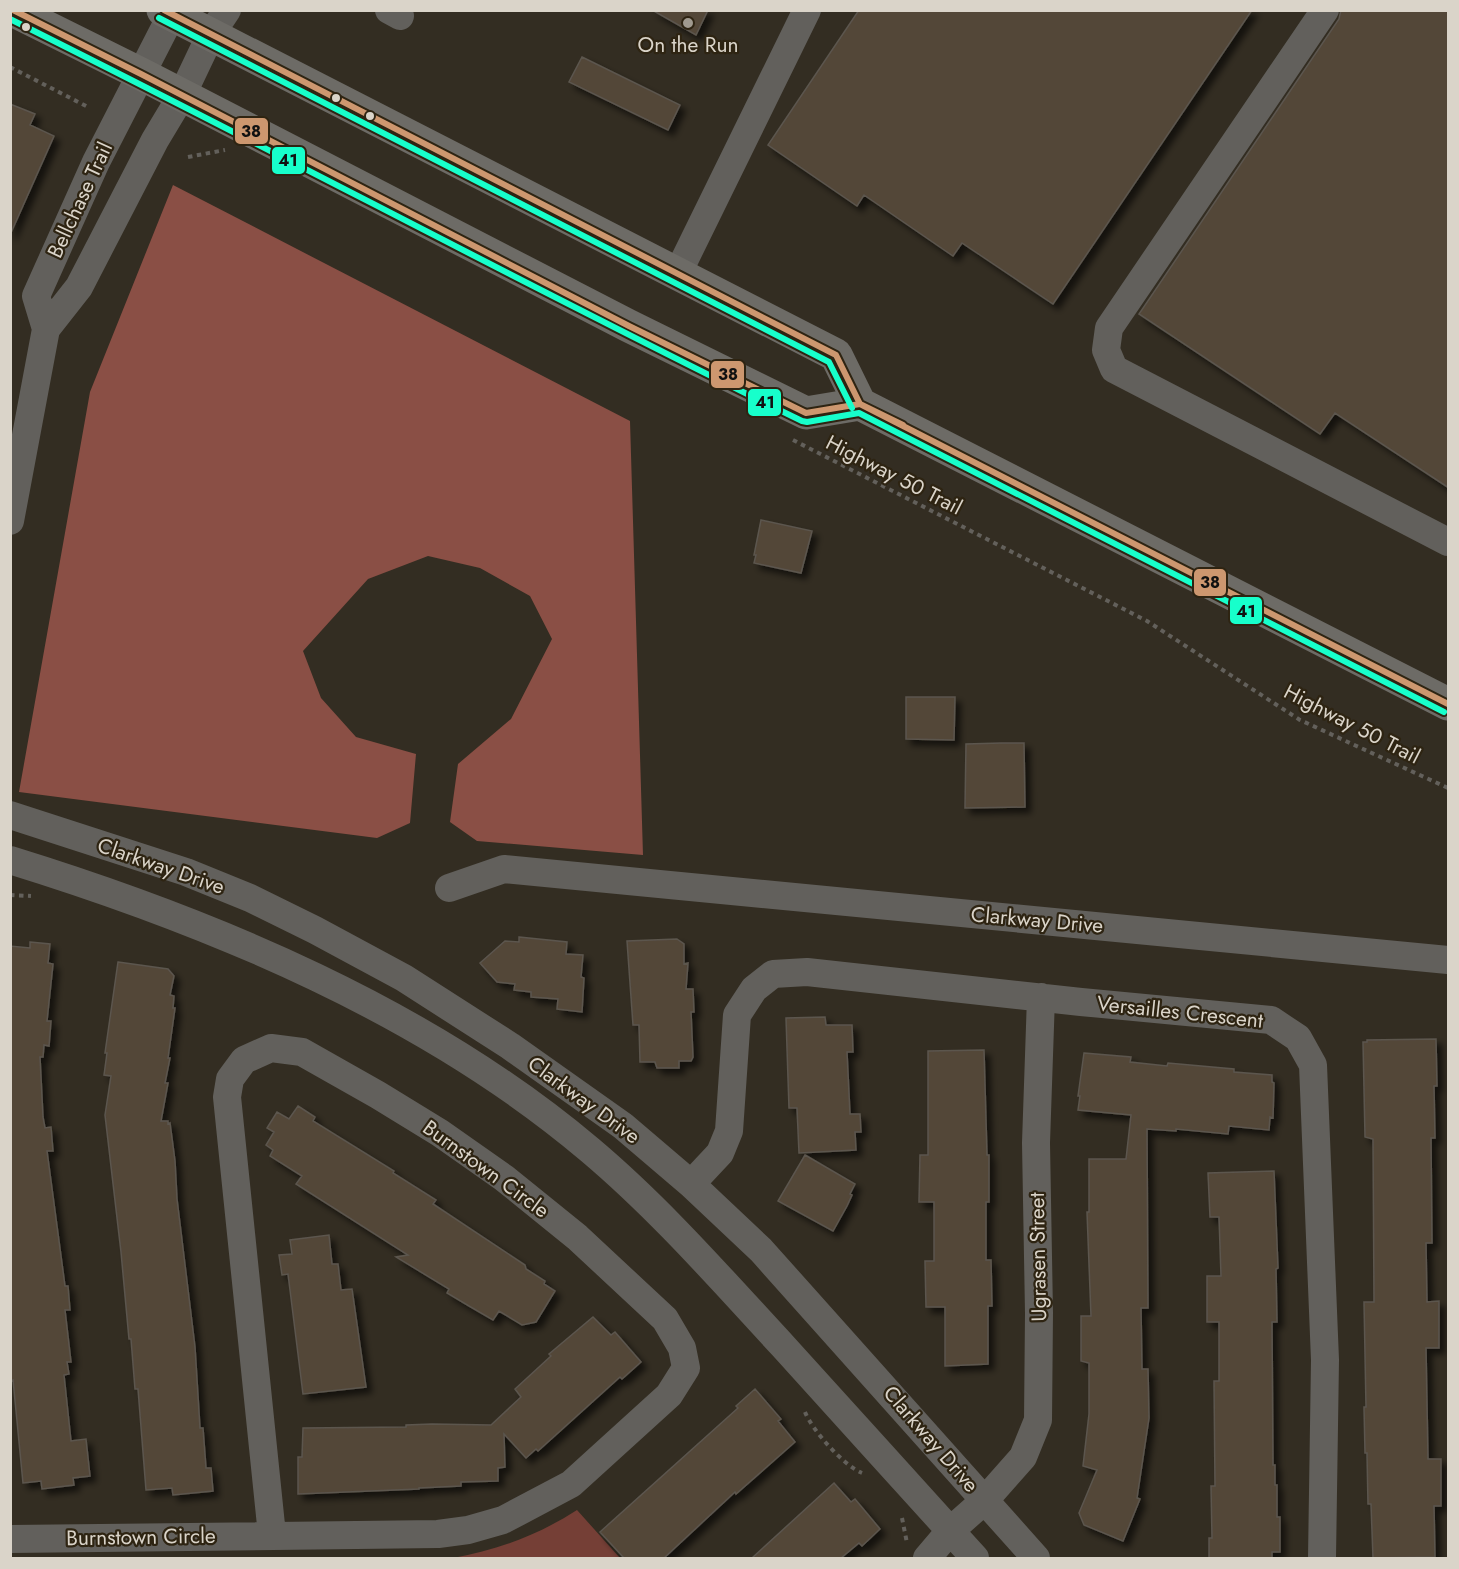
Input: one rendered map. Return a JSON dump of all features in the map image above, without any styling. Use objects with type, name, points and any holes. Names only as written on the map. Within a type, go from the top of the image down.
[{"type":"main road","points":[[12,10],[141,74],[629,326],[806,413],[860,404],[1449,704]]},
{"type":"main road","points":[[170,12],[219,22],[677,275],[836,355],[860,404]]},
{"type":"street","points":[[677,275],[807,10]]},
{"type":"street","points":[[1325,10],[1109,328],[1106,350],[1114,369],[1449,542]]},
{"type":"street","name":"Bellchase Trail","points":[[46,329],[36,296],[96,162],[170,12]]},
{"type":"street","name":"Bellchase Trail","points":[[10,521],[46,329],[79,286],[155,141],[182,96],[219,22]]},
{"type":"street","name":"Clarkway Drive","points":[[10,815],[186,872],[250,898],[404,978],[510,1046],[613,1119],[691,1184],[761,1250],[1036,1558]]},
{"type":"street","name":"Clarkway Drive","points":[[10,860],[146,904],[266,954],[411,1026],[507,1086],[590,1150],[669,1224],[975,1558]]},
{"type":"street","name":"Clarkway Drive","points":[[449,888],[504,869],[1449,960]]},
{"type":"street","name":"Versailles Crescent","points":[[691,1184],[720,1153],[729,1131],[736,1015],[754,988],[773,974],[807,972],[1271,1020],[1298,1038],[1312,1065],[1325,1359],[1322,1558]]},
{"type":"street","name":"Ugrasen Street","points":[[927,1558],[950,1531],[985,1500],[1023,1457],[1038,1420],[1036,1143],[1041,997]]},
{"type":"street","name":"Burnstown Circle","points":[[10,1539],[438,1534],[468,1530],[503,1520],[571,1484],[669,1395],[686,1368],[682,1348],[665,1319],[577,1237],[504,1178],[440,1133],[302,1052],[271,1048],[244,1060],[230,1079],[227,1097],[272,1535]]},
{"type":"path","points":[[10,67],[88,107]]},
{"type":"path","points":[[188,157],[225,150],[235,155]]},
{"type":"path","name":"Highway 50 Trail","points":[[786,437],[1146,621],[1300,720],[1449,788]]},
{"type":"shaded area","points":[[173,185],[630,421],[643,855],[477,841],[450,822],[458,764],[511,719],[552,639],[530,596],[480,568],[428,556],[368,579],[303,651],[321,698],[356,737],[416,754],[410,823],[377,838],[19,792],[90,392]]},
{"type":"shaded area","points":[[577,1510],[620,1558],[453,1558],[486,1551],[517,1540],[548,1527]]},
{"type":"building","name":"On the Run","points":[[652,10],[708,10],[696,35]]},
{"type":"building","points":[[859,10],[1252,10],[1053,304],[962,243],[953,256],[864,195],[857,206],[768,145]]},
{"type":"building","points":[[1341,10],[1449,10],[1449,488],[1335,413],[1320,434],[1139,314],[1339,19]]},
{"type":"building","points":[[582,57],[680,105],[668,130],[569,82]]},
{"type":"building","points":[[10,104],[35,114],[30,125],[54,136],[10,235]]},
{"type":"building","points":[[761,520],[812,531],[801,573],[754,563]]},
{"type":"building","points":[[906,697],[955,697],[954,740],[906,739]]},
{"type":"building","points":[[1024,743],[1025,807],[965,808],[966,744]]},
{"type":"building","points":[[519,937],[567,942],[566,954],[583,955],[582,1012],[557,1009],[558,999],[531,997],[531,992],[514,990],[515,984],[497,982],[480,963],[505,941],[519,942]]},
{"type":"building","points":[[677,939],[684,944],[684,964],[688,963],[686,989],[693,989],[694,1012],[691,1012],[693,1057],[691,1061],[679,1061],[679,1068],[657,1068],[655,1062],[640,1062],[639,1025],[633,1025],[627,941]]},
{"type":"building","points":[[30,942],[50,944],[48,963],[53,964],[47,1021],[51,1021],[49,1046],[44,1045],[43,1057],[40,1057],[43,1117],[45,1128],[51,1127],[53,1151],[47,1151],[65,1286],[68,1286],[70,1310],[65,1310],[71,1362],[67,1362],[69,1374],[64,1375],[71,1441],[86,1439],[90,1476],[73,1478],[74,1485],[42,1489],[41,1481],[23,1483],[13,1380],[10,1381],[10,946],[30,948]]},
{"type":"building","points":[[118,962],[168,969],[174,976],[170,995],[174,996],[173,1008],[175,1008],[165,1083],[168,1083],[161,1121],[170,1123],[195,1347],[200,1428],[203,1428],[206,1468],[211,1468],[213,1491],[173,1495],[172,1488],[146,1490],[138,1389],[135,1389],[105,1115],[111,1076],[104,1075],[107,1053],[105,1053]]},
{"type":"building","points":[[825,1017],[826,1025],[852,1025],[853,1052],[847,1052],[850,1114],[860,1114],[861,1132],[855,1132],[856,1150],[799,1153],[797,1108],[789,1108],[786,1018]]},
{"type":"building","points":[[1436,1039],[1435,1138],[1431,1138],[1432,1243],[1426,1243],[1427,1302],[1439,1301],[1439,1348],[1426,1348],[1428,1459],[1441,1459],[1441,1506],[1434,1506],[1435,1557],[1373,1558],[1371,1504],[1368,1504],[1367,1453],[1365,1453],[1364,1302],[1374,1302],[1373,1139],[1365,1137],[1363,1042],[1367,1040]]},
{"type":"building","points":[[984,1050],[987,1155],[989,1155],[986,1260],[991,1260],[992,1306],[988,1306],[988,1364],[945,1366],[945,1307],[926,1307],[925,1261],[934,1261],[934,1202],[919,1202],[920,1155],[928,1155],[928,1051]]},
{"type":"building","points":[[1084,1053],[1131,1057],[1130,1062],[1234,1069],[1234,1072],[1272,1075],[1274,1083],[1273,1118],[1270,1117],[1269,1130],[1229,1126],[1228,1134],[1147,1129],[1148,1308],[1141,1308],[1142,1369],[1148,1369],[1149,1418],[1137,1498],[1140,1499],[1123,1541],[1084,1525],[1079,1513],[1097,1470],[1083,1466],[1089,1414],[1089,1363],[1081,1361],[1081,1316],[1091,1316],[1087,1212],[1089,1212],[1089,1159],[1126,1159],[1131,1115],[1078,1110]]},
{"type":"building","points":[[298,1106],[315,1117],[313,1121],[394,1171],[393,1173],[436,1200],[433,1204],[525,1265],[526,1269],[545,1281],[544,1284],[555,1291],[536,1322],[522,1325],[499,1311],[493,1320],[447,1293],[449,1289],[396,1257],[408,1255],[296,1184],[302,1176],[270,1156],[273,1150],[266,1145],[274,1132],[267,1128],[277,1112],[289,1119]]},
{"type":"building","points":[[805,1155],[855,1184],[847,1206],[833,1231],[778,1201]]},
{"type":"building","points":[[1274,1171],[1278,1268],[1276,1269],[1277,1322],[1272,1322],[1273,1465],[1275,1465],[1275,1485],[1277,1485],[1277,1517],[1280,1517],[1280,1552],[1272,1552],[1272,1558],[1209,1558],[1209,1538],[1212,1538],[1211,1486],[1215,1486],[1214,1381],[1219,1381],[1219,1322],[1207,1322],[1207,1276],[1221,1276],[1219,1217],[1210,1217],[1208,1173]]},
{"type":"building","points":[[329,1235],[332,1264],[338,1264],[341,1290],[352,1289],[366,1387],[303,1394],[288,1274],[282,1275],[279,1255],[292,1254],[290,1240]]},
{"type":"building","points":[[593,1317],[611,1335],[615,1332],[641,1362],[622,1379],[620,1377],[538,1451],[536,1449],[526,1458],[504,1434],[505,1467],[498,1468],[498,1481],[461,1482],[461,1486],[419,1489],[298,1494],[298,1457],[302,1457],[303,1428],[406,1427],[406,1425],[432,1424],[491,1425],[521,1397],[515,1389],[551,1356],[549,1354]]},
{"type":"building","points":[[755,1389],[781,1419],[778,1421],[795,1442],[736,1494],[735,1492],[664,1558],[624,1558],[600,1532],[738,1408],[736,1406]]},
{"type":"building","points":[[834,1483],[851,1502],[855,1499],[880,1529],[862,1546],[859,1543],[841,1558],[752,1558]]},
{"type":"transit line","name":"38","points":[[13,10],[629,326],[806,413],[860,404],[1448,704]]},
{"type":"transit line","name":"38","points":[[164,10],[836,355],[860,404],[903,425]]},
{"type":"transit line","name":"41","points":[[159,18],[829,362],[852,408]]},
{"type":"transit line","name":"41","points":[[10,19],[802,421],[859,413],[1444,712]]},
{"type":"place","name":"On the Run","points":[[688,23]]}]
